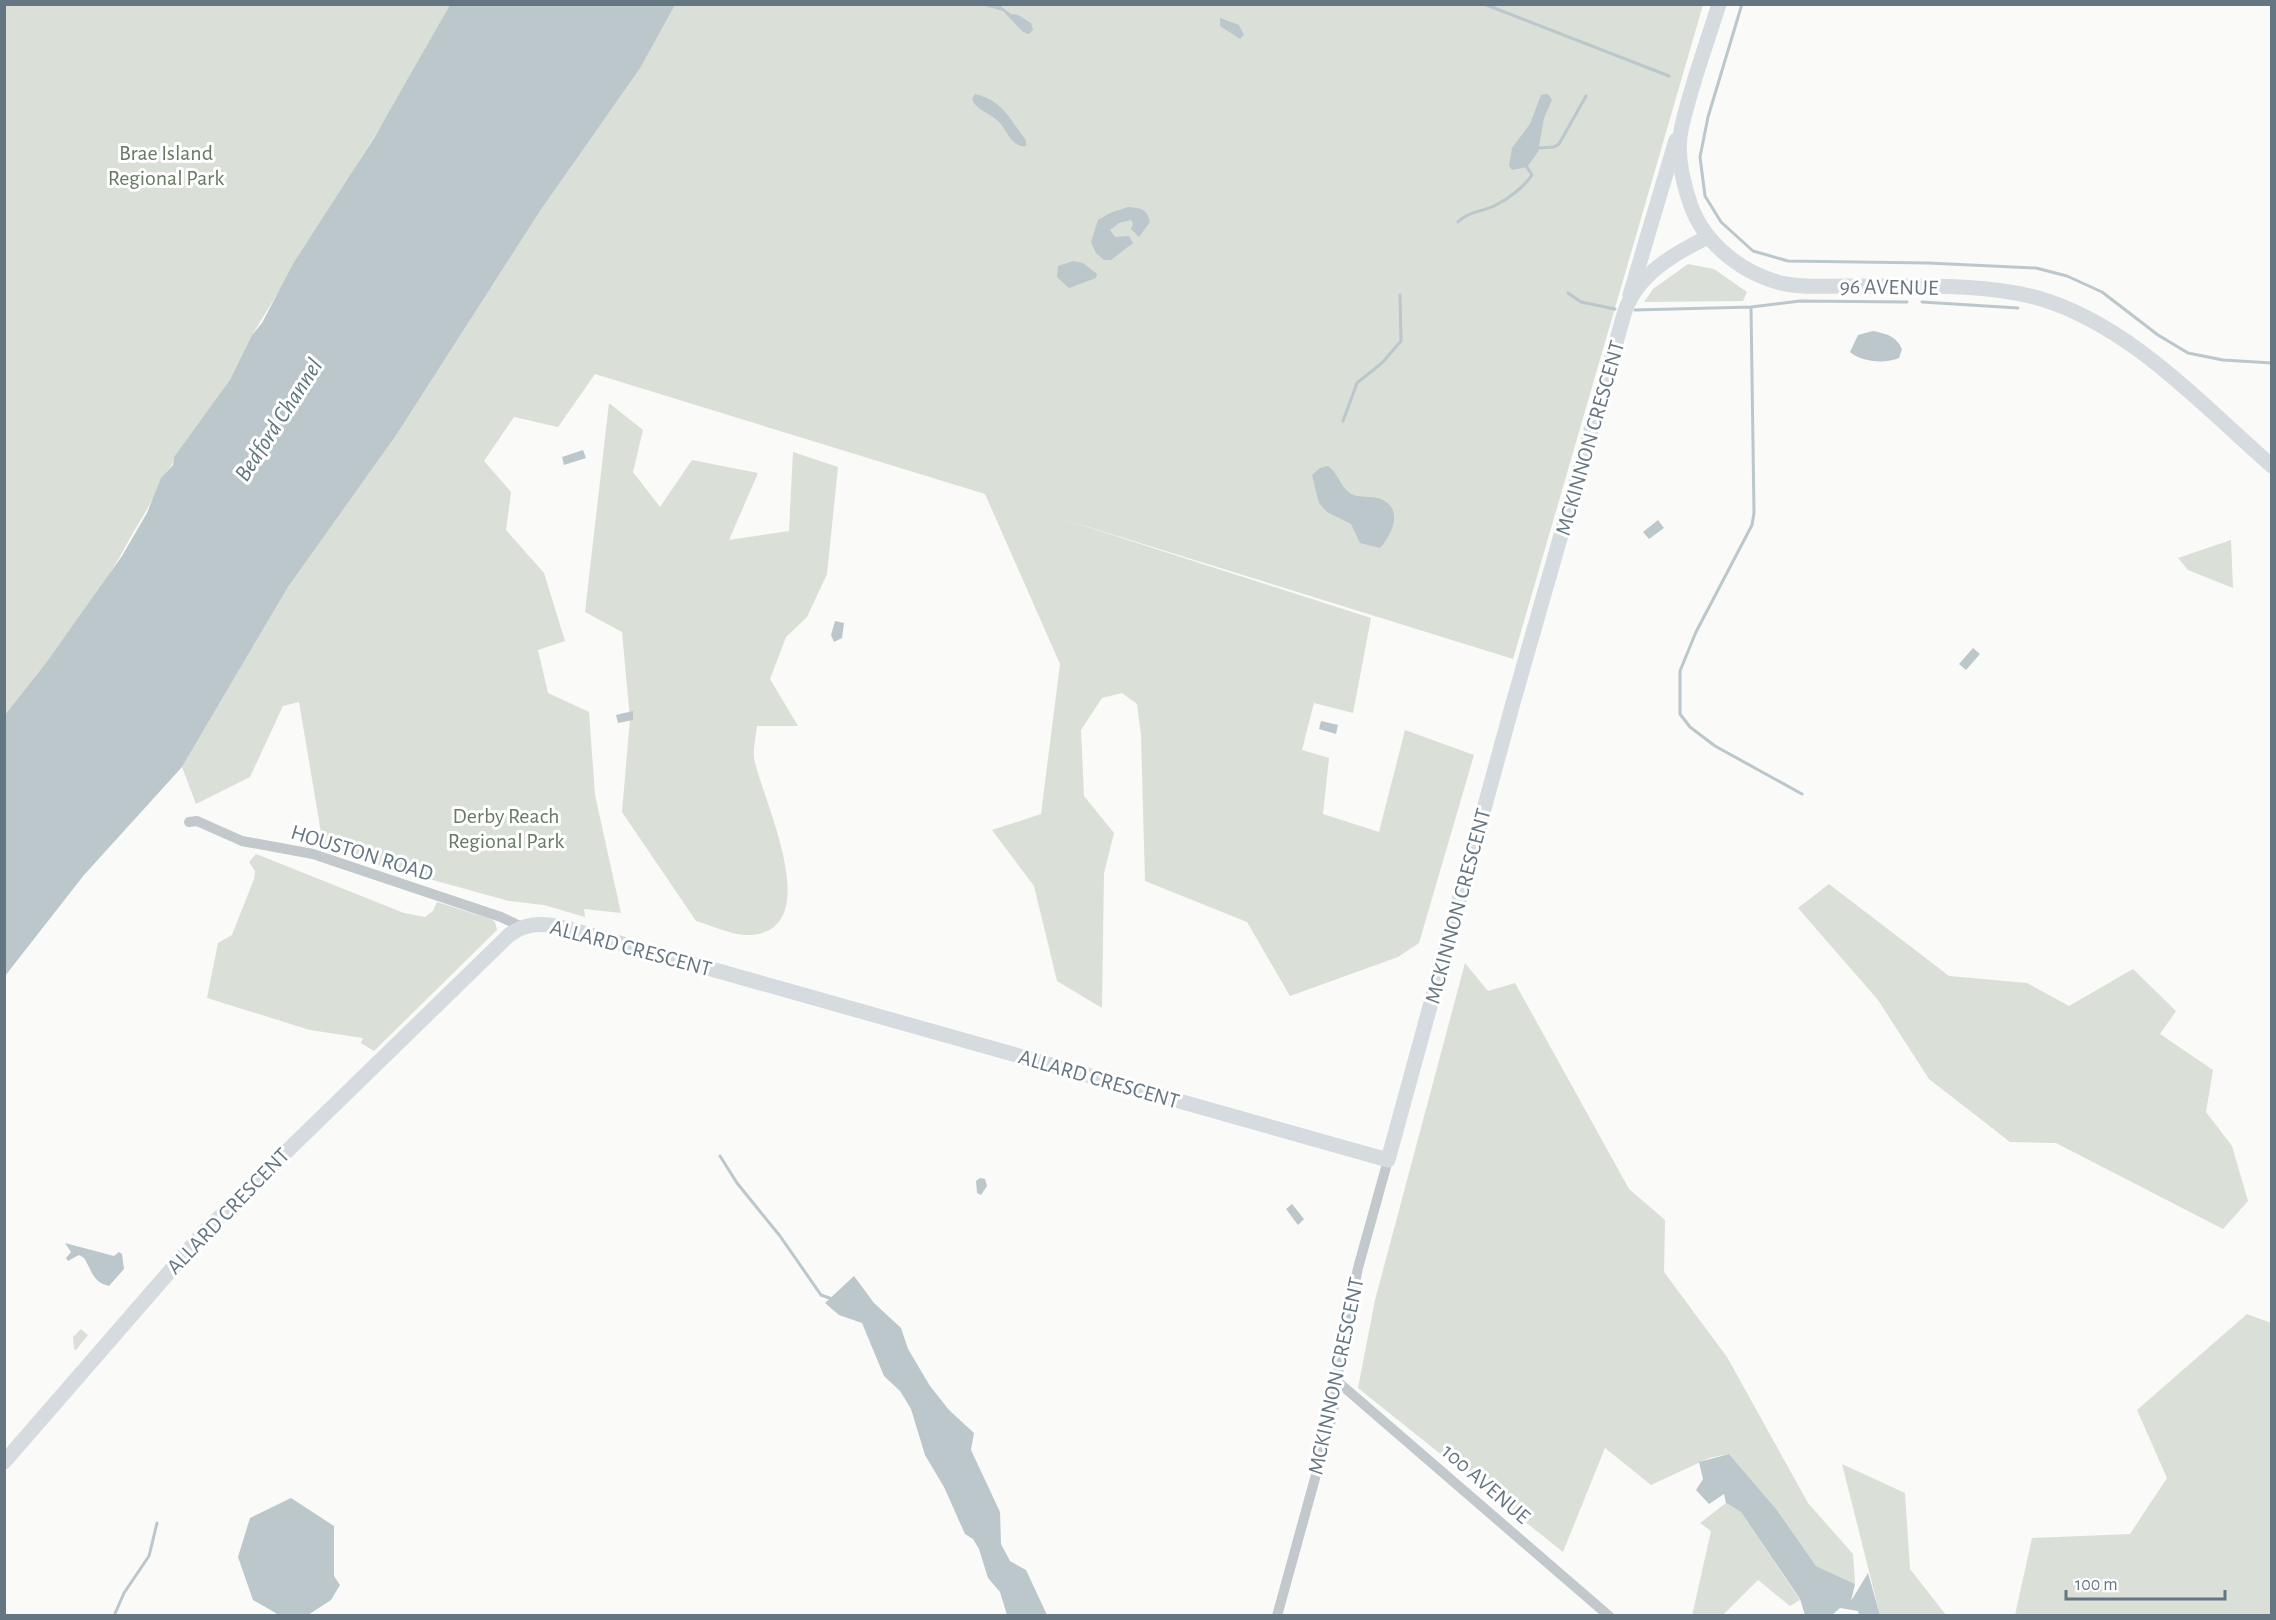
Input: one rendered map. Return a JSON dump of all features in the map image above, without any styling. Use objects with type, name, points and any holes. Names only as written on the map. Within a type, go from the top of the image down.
[{"type":"street","name":"96 AVENUE","points":[[1719,4],[1680,132],[1681,165],[1684,188],[1694,213],[1708,237],[1739,264],[1781,283],[2001,291],[2038,298],[2077,312],[2132,345],[2271,466]]},
{"type":"street","points":[[1628,304],[1680,132]]},
{"type":"street","name":"MCKINNON CRESCENT","points":[[1277,1616],[1333,1413],[1342,1344],[1358,1268],[1514,702],[1628,304],[1661,263],[1708,237]]},
{"type":"street","name":"HOUSTON ROAD","points":[[189,822],[196,821],[242,841],[313,854],[501,916],[522,927]]},
{"type":"street","name":"ALLARD CRESCENT","points":[[4,1462],[204,1232],[508,936],[522,927],[548,925],[598,937],[1388,1160]]},
{"type":"street","name":"100 AVENUE","points":[[1338,1382],[1609,1616]]},
{"type":"green space","name":"Brae Island Regional Park","points":[[5,5],[450,5],[417,67],[252,335],[230,381],[174,457],[102,586],[71,631],[5,716]]},
{"type":"green space","name":"Derby Reach Regional Park","points":[[675,5],[1703,5],[1513,659],[1056,517],[1371,618],[1353,713],[1314,703],[1302,750],[1329,758],[1323,814],[1379,832],[1405,730],[1474,755],[1419,943],[1398,957],[1290,996],[1247,922],[1145,881],[1141,735],[1137,704],[1122,693],[1102,698],[1081,730],[1084,796],[1114,833],[1104,873],[1102,1008],[1057,981],[1034,886],[992,830],[1041,814],[1060,664],[985,494],[595,374],[558,427],[514,417],[484,461],[511,492],[506,530],[544,573],[565,641],[538,650],[548,693],[589,712],[595,795],[621,913],[584,909],[585,917],[544,905],[509,901],[324,850],[299,702],[283,706],[250,777],[196,804],[182,767],[288,587],[397,434],[540,211],[639,68]]},
{"type":"green space","points":[[1688,264],[1714,269],[1747,292],[1743,301],[1644,302],[1653,289]]},
{"type":"green space","points":[[609,403],[643,430],[633,472],[660,507],[692,460],[758,473],[729,540],[789,531],[793,452],[838,467],[827,574],[807,617],[786,637],[770,679],[798,726],[757,726],[754,758],[777,830],[788,888],[785,912],[772,928],[749,935],[729,932],[696,921],[622,812],[630,719],[622,632],[585,612]]},
{"type":"green space","points":[[2231,540],[2233,588],[2188,570],[2178,558]]},
{"type":"green space","points":[[256,854],[404,913],[425,917],[433,911],[437,902],[491,919],[495,922],[497,930],[374,1051],[361,1043],[363,1038],[310,1030],[207,998],[218,943],[232,935],[254,879],[255,871],[249,862]]},
{"type":"green space","points":[[1829,884],[1949,976],[2027,983],[2069,1006],[2133,969],[2176,1011],[2160,1034],[2213,1070],[2206,1112],[2232,1146],[2248,1201],[2223,1229],[2056,1143],[2010,1142],[1929,1079],[1878,1000],[1798,908]]},
{"type":"green space","points":[[1465,963],[1488,991],[1515,983],[1629,1189],[1665,1220],[1664,1272],[1727,1357],[1808,1503],[1853,1554],[1855,1584],[1816,1566],[1777,1510],[1729,1454],[1709,1458],[1651,1485],[1605,1448],[1563,1552],[1358,1388],[1375,1300]]},
{"type":"green space","points":[[2247,1314],[2271,1323],[2271,1615],[2015,1615],[2032,1538],[2130,1534],[2167,1478],[2137,1410]]},
{"type":"green space","points":[[81,1329],[88,1335],[76,1350],[73,1337]]},
{"type":"green space","points":[[1842,1464],[1905,1493],[1910,1569],[1946,1615],[1880,1615]]},
{"type":"green space","points":[[1726,1503],[1741,1512],[1800,1600],[1790,1606],[1758,1580],[1723,1615],[1692,1616],[1711,1531],[1700,1523]]},
{"type":"water","name":"Bedford Channel","points":[[450,5],[675,5],[640,68],[540,211],[397,434],[288,587],[182,767],[84,875],[5,976],[5,715],[46,663],[122,556],[147,513],[161,478],[173,465],[174,457],[230,380],[252,335],[262,323],[293,264],[374,138]]},
{"type":"water","points":[[982,5],[999,5],[1011,14],[1018,15],[1031,23],[1033,30],[1029,34],[1023,32],[1003,11]]},
{"type":"water","points":[[1220,18],[1239,25],[1244,35],[1240,39],[1220,26]]},
{"type":"water","points":[[975,94],[1000,106],[1026,140],[1026,146],[1013,141],[995,118],[977,106],[972,99]]},
{"type":"water","points":[[1548,94],[1552,100],[1544,118],[1538,152],[1527,167],[1512,170],[1509,166],[1512,148],[1530,124],[1541,95]]},
{"type":"water","points":[[1128,207],[1143,210],[1150,222],[1139,237],[1131,229],[1133,224],[1131,220],[1119,223],[1110,230],[1115,237],[1129,236],[1133,243],[1111,260],[1104,260],[1096,253],[1091,242],[1098,220]]},
{"type":"water","points":[[1073,261],[1083,263],[1097,274],[1096,278],[1069,288],[1057,277],[1058,266]]},
{"type":"water","points":[[1873,331],[1897,341],[1902,349],[1899,358],[1873,361],[1860,358],[1850,352],[1858,335]]},
{"type":"water","points":[[583,450],[586,458],[564,465],[562,457]]},
{"type":"water","points":[[1328,466],[1351,494],[1383,500],[1393,510],[1394,524],[1380,548],[1360,543],[1351,524],[1327,512],[1319,503],[1312,475],[1320,468]]},
{"type":"water","points":[[1658,520],[1664,528],[1649,539],[1643,532]]},
{"type":"water","points":[[835,621],[844,623],[842,638],[834,642],[831,635]]},
{"type":"water","points":[[1973,648],[1980,654],[1966,670],[1959,664]]},
{"type":"water","points":[[633,711],[633,720],[618,723],[616,715]]},
{"type":"water","points":[[1321,721],[1338,725],[1336,734],[1319,729]]},
{"type":"water","points":[[980,1178],[985,1179],[987,1186],[981,1195],[977,1193],[976,1181]]},
{"type":"water","points":[[1292,1204],[1304,1219],[1298,1225],[1286,1209]]},
{"type":"water","points":[[65,1243],[114,1256],[119,1252],[122,1254],[124,1269],[109,1286],[103,1284],[93,1275],[84,1258],[79,1255],[68,1261],[66,1258],[71,1252]]},
{"type":"water","points":[[854,1276],[874,1303],[901,1328],[908,1349],[930,1386],[949,1410],[974,1433],[971,1450],[1000,1512],[1001,1544],[1010,1561],[1026,1570],[1047,1615],[1007,1615],[1000,1592],[988,1578],[979,1549],[973,1539],[965,1534],[944,1487],[925,1455],[911,1409],[900,1391],[884,1376],[862,1323],[839,1315],[825,1303]]},
{"type":"water","points":[[1729,1454],[1777,1510],[1816,1566],[1855,1584],[1851,1601],[1868,1573],[1880,1615],[1859,1615],[1858,1611],[1840,1608],[1832,1615],[1805,1615],[1800,1599],[1741,1512],[1726,1503],[1724,1494],[1709,1504],[1696,1490],[1703,1479],[1699,1462]]},
{"type":"water","points":[[291,1498],[334,1526],[334,1576],[340,1585],[331,1600],[308,1615],[279,1615],[253,1600],[238,1557],[250,1518]]},
{"type":"waterway","points":[[1484,4],[1669,76]]},
{"type":"waterway","points":[[1742,4],[1708,117],[1700,157],[1705,196],[1721,222],[1753,251],[1788,261],[1928,263],[2036,268],[2067,276],[2102,292],[2158,335],[2188,353],[2223,360],[2272,363]]},
{"type":"waterway","points":[[1538,148],[1554,147],[1559,144],[1586,96]]},
{"type":"waterway","points":[[1458,222],[1462,218],[1496,205],[1516,192],[1532,175],[1527,167]]},
{"type":"waterway","points":[[1568,293],[1581,302],[1615,309]]},
{"type":"waterway","points":[[1343,421],[1357,383],[1382,363],[1401,341],[1400,295]]},
{"type":"waterway","points":[[1635,310],[1751,307],[1800,301],[1907,302]]},
{"type":"waterway","points":[[1922,302],[2018,308]]},
{"type":"waterway","points":[[1751,307],[1754,513],[1752,525],[1696,632],[1680,671],[1680,714],[1690,727],[1715,746],[1802,794]]},
{"type":"waterway","points":[[720,1156],[737,1183],[780,1236],[821,1295],[832,1299]]},
{"type":"waterway","points":[[114,1616],[124,1593],[149,1556],[157,1523]]}]
